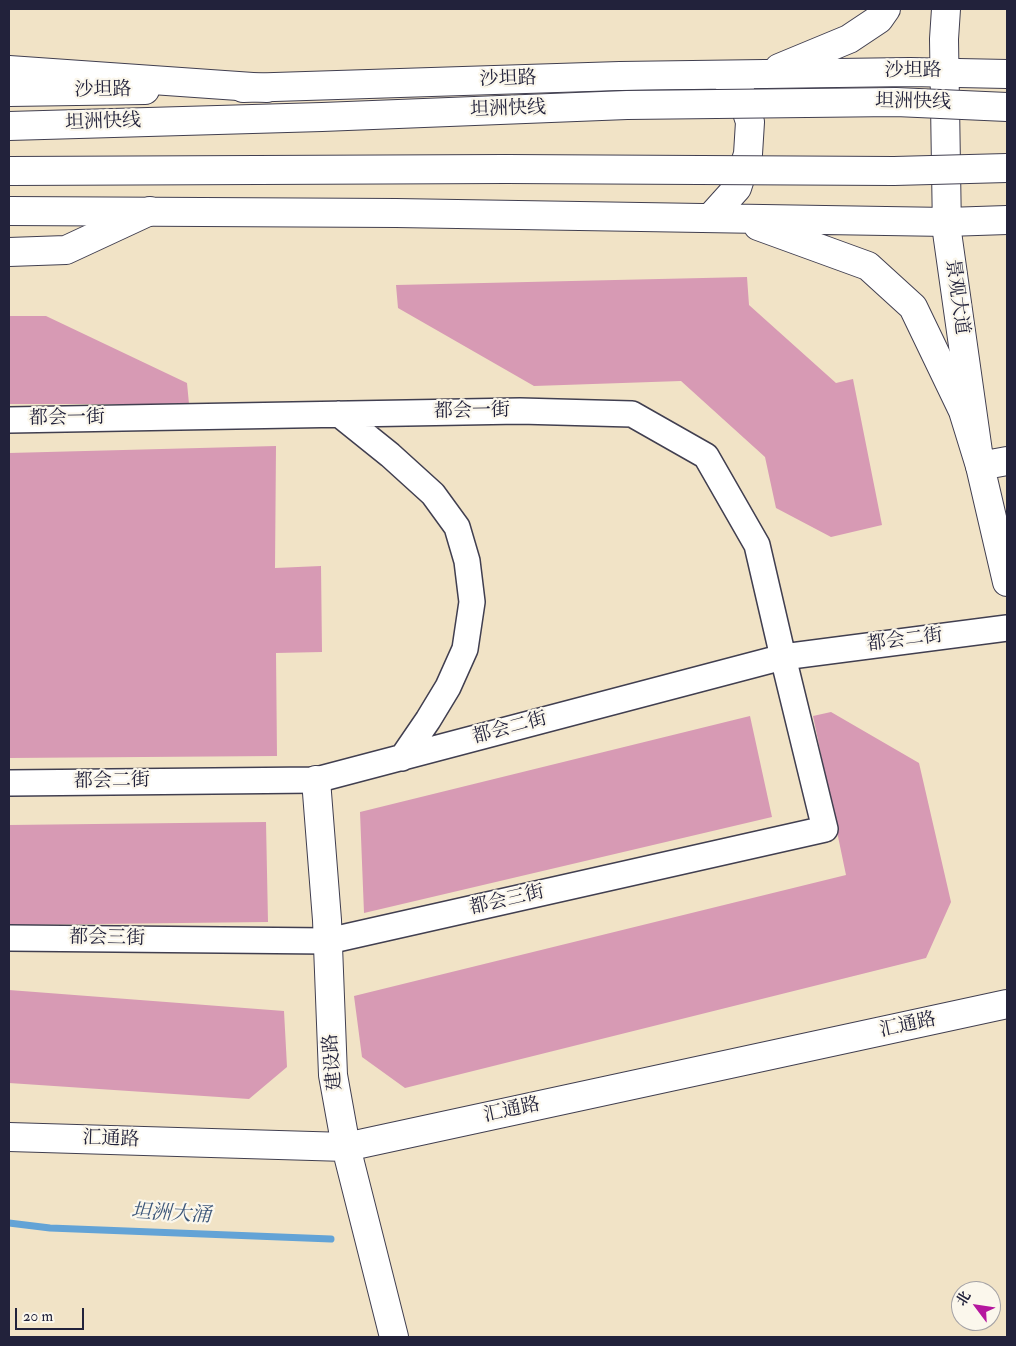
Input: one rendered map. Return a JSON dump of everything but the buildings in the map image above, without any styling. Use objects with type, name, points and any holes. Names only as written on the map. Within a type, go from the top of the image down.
[{"type":"main road","points":[[766,74],[849,39],[878,19],[886,9]]},
{"type":"main road","name":"景观大道","points":[[946,9],[944,39],[948,242],[980,466],[1007,582]]},
{"type":"main road","points":[[9,70],[268,88]]},
{"type":"main road","name":"沙坦路","points":[[9,92],[268,88],[712,74],[945,72],[1007,74]]},
{"type":"main road","points":[[710,218],[737,188],[748,154],[750,122],[740,94],[712,74]]},
{"type":"main road","name":"坦洲快线","points":[[9,126],[322,117],[627,105],[896,102],[1007,106]]},
{"type":"main road","points":[[9,171],[894,171],[1007,168]]},
{"type":"main road","points":[[9,211],[396,212],[947,222],[1007,220]]},
{"type":"main road","points":[[9,252],[66,250],[150,212]]},
{"type":"main road","points":[[738,219],[868,266],[913,307],[963,411],[980,466],[1007,461]]},
{"type":"main road","name":"建设路","points":[[316,780],[327,920],[333,1075],[346,1146],[394,1337]]},
{"type":"main road","name":"汇通路","points":[[9,1137],[346,1146],[1007,1004]]},
{"type":"street","name":"都会一街","points":[[9,420],[520,411],[632,414],[706,456],[757,545],[783,657]]},
{"type":"street","points":[[339,414],[390,455],[433,494],[457,527],[467,561],[472,602],[465,649],[448,687],[402,758]]},
{"type":"street","name":"都会二街","points":[[9,783],[316,780],[783,657],[1007,628]]},
{"type":"street","name":"都会三街","points":[[9,938],[328,941],[825,829],[783,657]]},
{"type":"waterway","name":"坦洲大涌","points":[[9,1223],[50,1228],[331,1239]]}]
